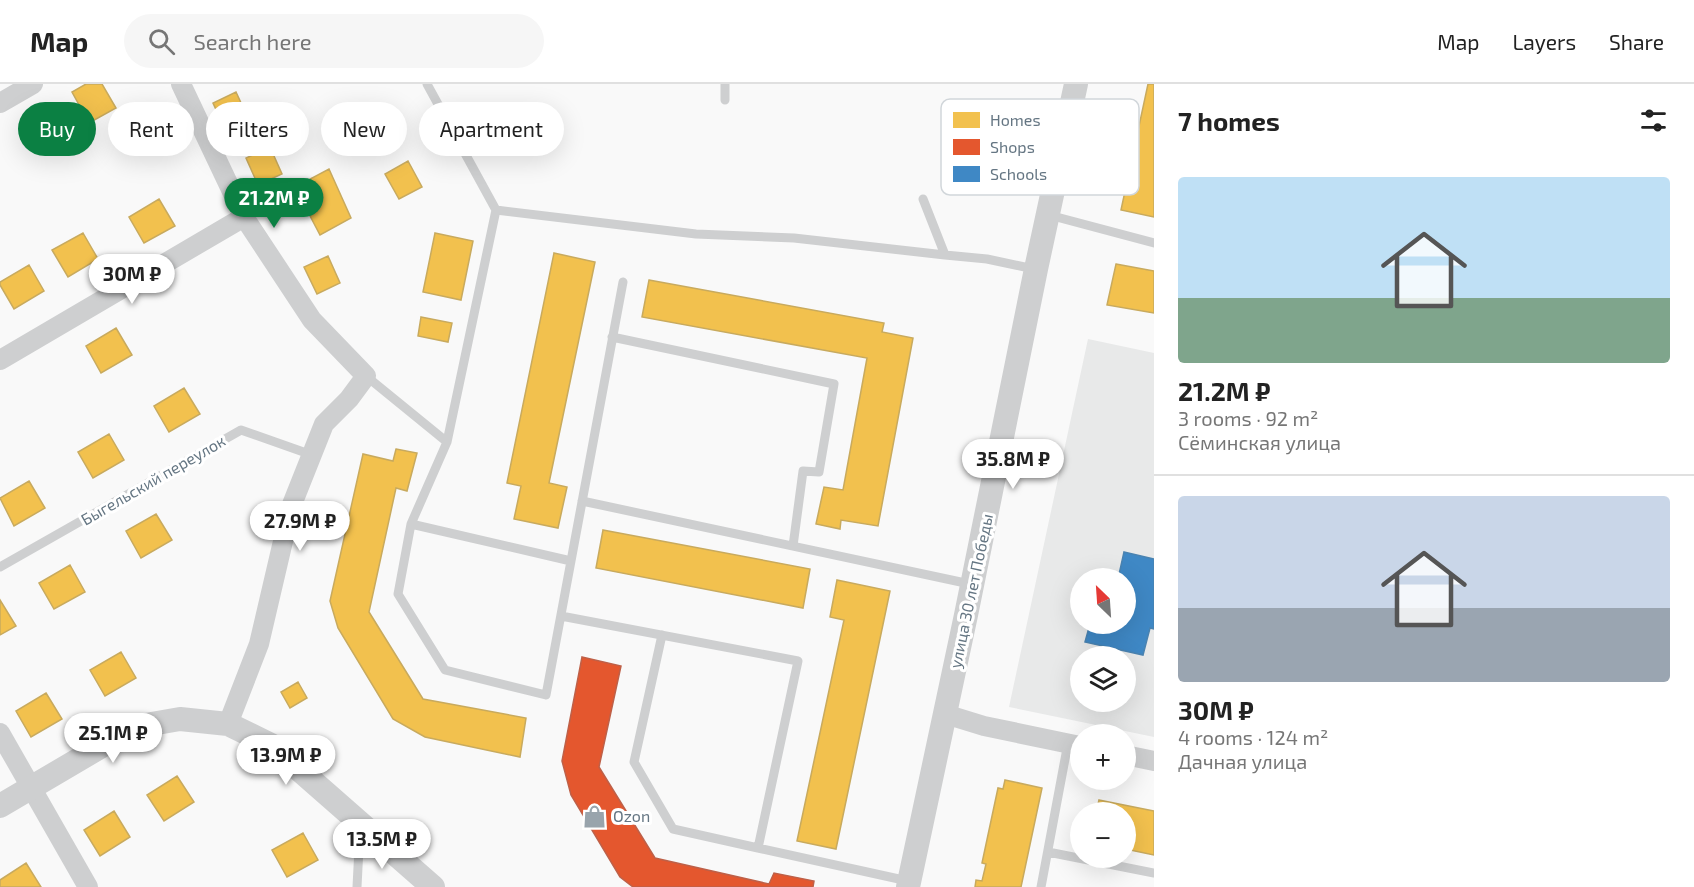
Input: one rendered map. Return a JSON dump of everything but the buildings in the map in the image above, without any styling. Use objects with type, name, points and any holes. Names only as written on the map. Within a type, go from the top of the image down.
[{"type":"street","points":[[0,103],[33,84]]},
{"type":"street","points":[[181,84],[244,217],[312,320],[366,376],[349,399],[324,424],[291,507],[259,644],[228,724]]},
{"type":"street","name":"улица 30 лет Победы","points":[[1073,99],[1076,84]]},
{"type":"street","name":"улица 30 лет Победы","points":[[908,884],[1052,195]]},
{"type":"street","points":[[0,360],[244,217]]},
{"type":"street","points":[[945,714],[984,726],[1070,744]]},
{"type":"street","points":[[0,806],[134,727],[180,719],[228,724],[271,745],[433,887]]},
{"type":"street","points":[[0,733],[88,887]]},
{"type":"street","points":[[1136,757],[1154,761]]},
{"type":"lane","points":[[427,84],[496,210],[447,442],[411,524],[398,594],[445,670],[546,695],[623,282]]},
{"type":"lane","points":[[725,84],[725,100]]},
{"type":"lane","points":[[923,200],[945,255]]},
{"type":"lane","points":[[496,210],[696,234],[794,238],[987,259],[1036,269]]},
{"type":"lane","points":[[1048,215],[1154,243]]},
{"type":"lane","points":[[612,337],[834,384],[819,472],[803,471],[793,546]]},
{"type":"lane","points":[[366,376],[447,442]]},
{"type":"lane","name":"Быгельский переулок","points":[[0,567],[241,430],[312,455]]},
{"type":"lane","points":[[582,501],[972,584]]},
{"type":"lane","points":[[411,524],[571,561]]},
{"type":"lane","points":[[561,616],[798,661],[758,848]]},
{"type":"lane","points":[[662,635],[634,762],[673,829],[908,884]]},
{"type":"lane","points":[[1041,887],[1070,761]]},
{"type":"lane","points":[[357,887],[360,822]]},
{"type":"lane","points":[[1048,852],[1154,873]]},
{"type":"shaded area","points":[[1088,339],[1154,353],[1154,737],[1136,733],[1136,724],[1091,724],[1009,707]]},
{"type":"place","name":"Ozon","points":[[595,816]]}]
